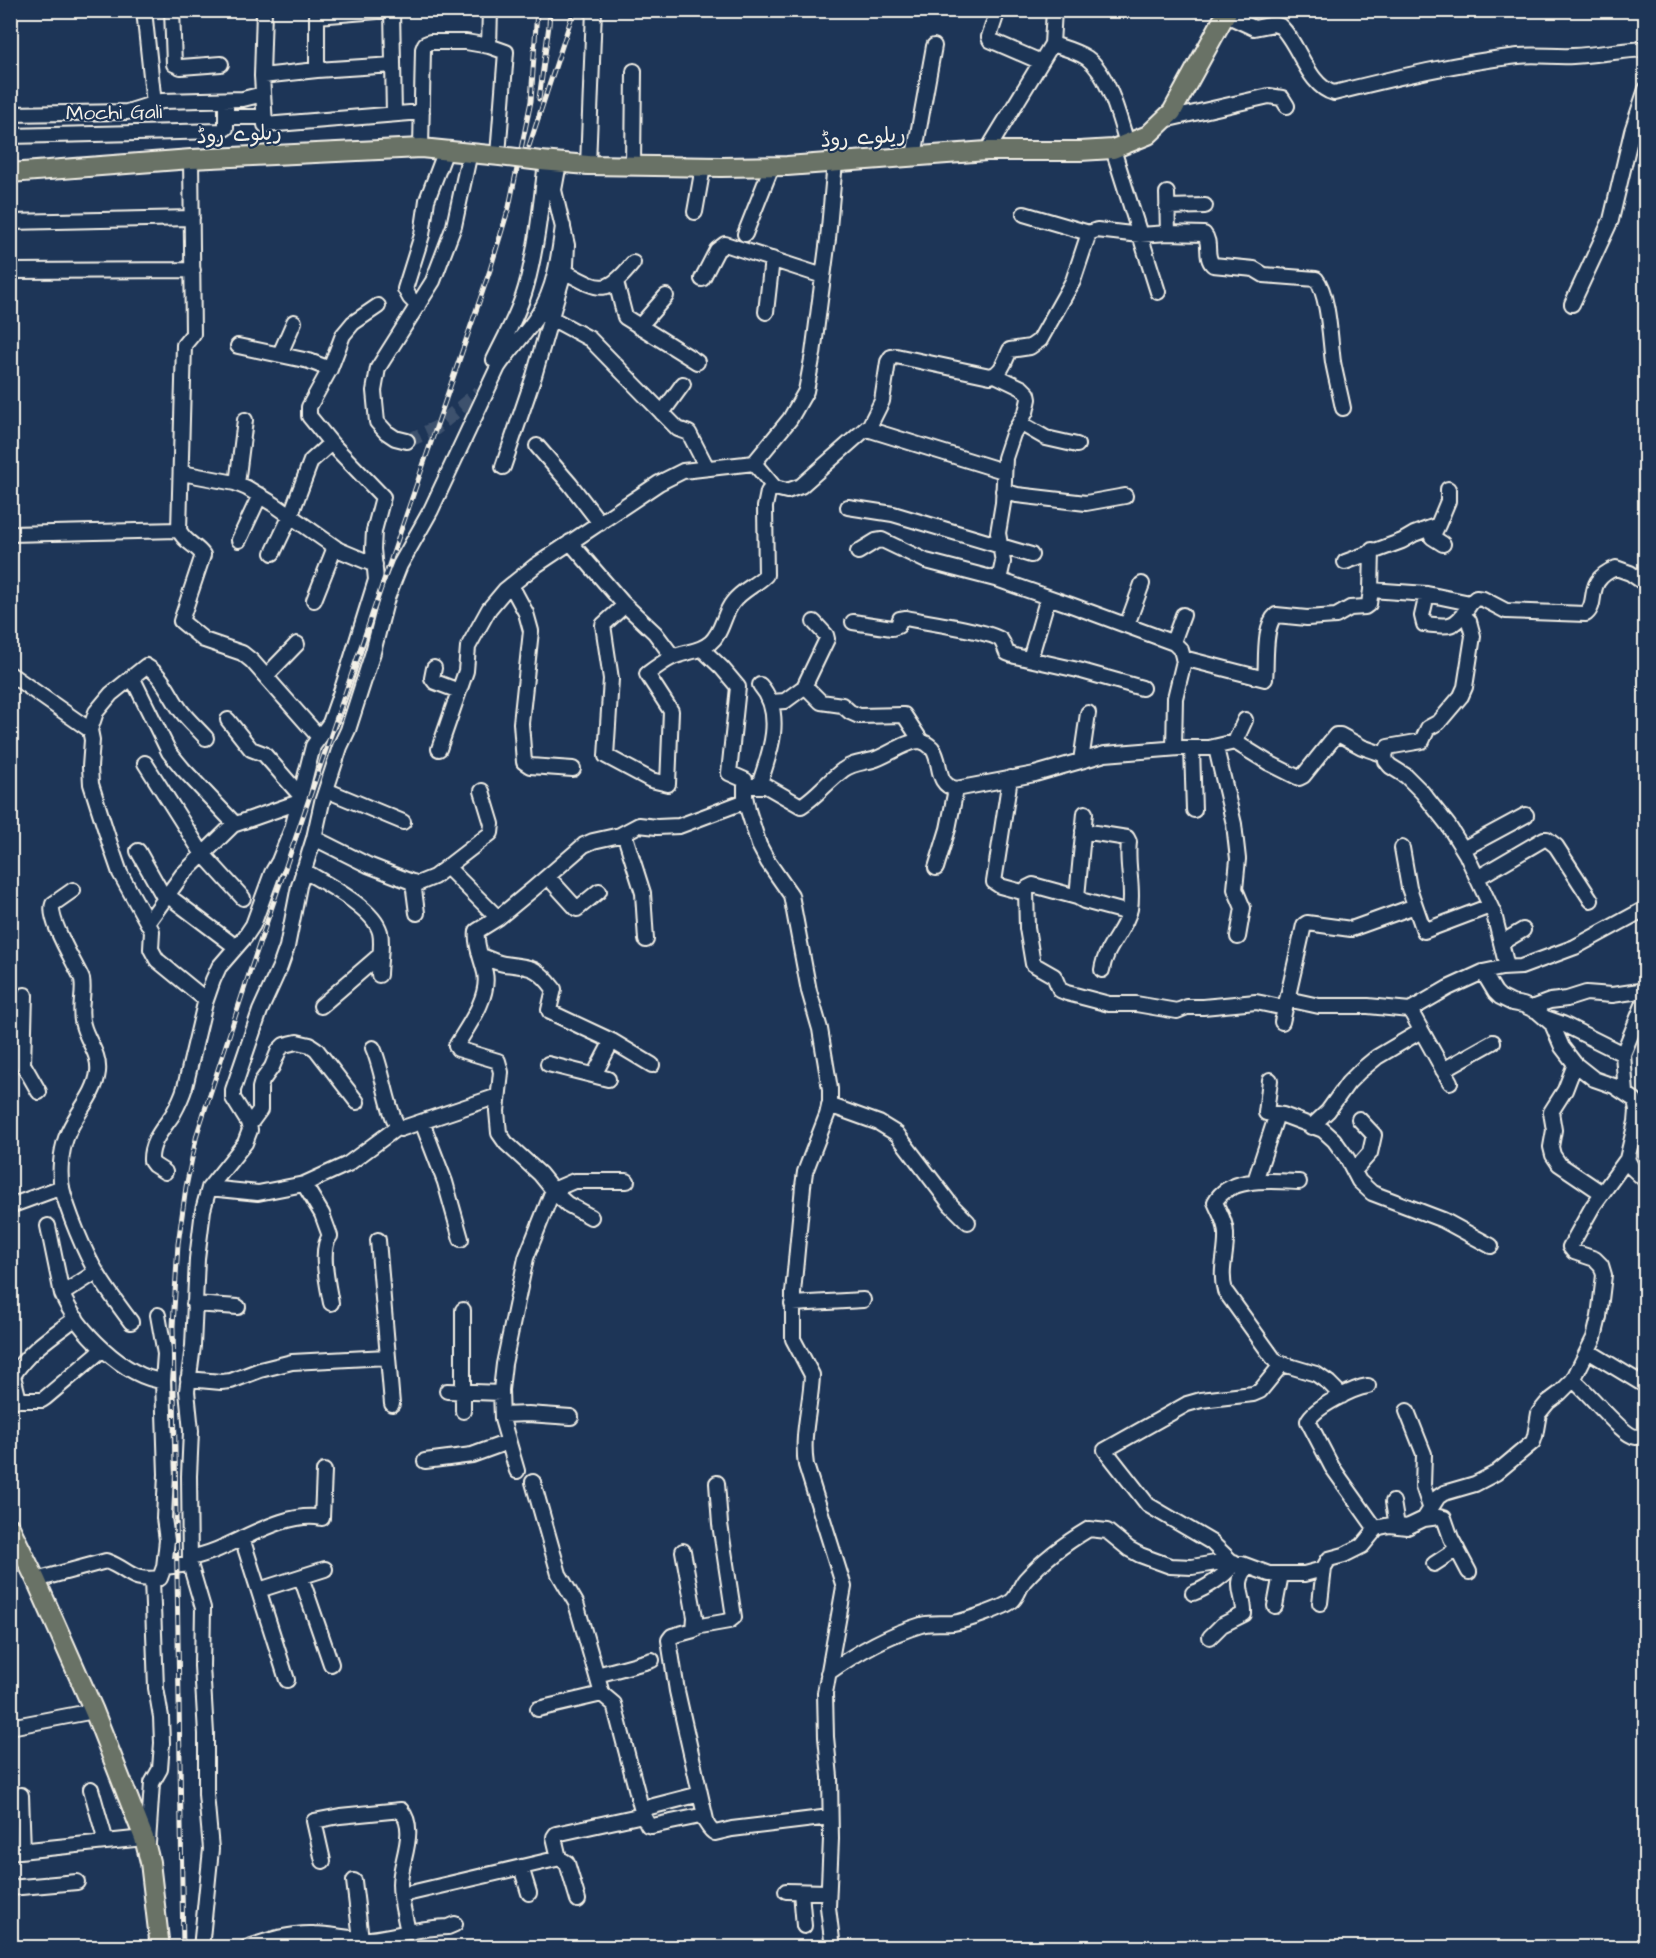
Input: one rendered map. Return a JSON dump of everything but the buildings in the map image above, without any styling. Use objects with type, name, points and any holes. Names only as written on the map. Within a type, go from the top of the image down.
[{"type":"main road","points":[[1168,116],[1227,13]]},
{"type":"main road","name":"ریلوے روڈ","points":[[10,173],[191,159],[421,148],[588,165],[703,167],[772,166],[987,151],[1080,151],[1120,146],[1148,135],[1168,116]]},
{"type":"main road","points":[[10,1527],[94,1711],[145,1844],[150,1862],[160,1947]]},
{"type":"street","points":[[144,10],[154,104]]},
{"type":"street","points":[[172,10],[174,64],[181,67],[221,64]]},
{"type":"street","points":[[264,10],[262,76],[265,125],[422,112]]},
{"type":"street","points":[[317,70],[317,13],[391,10],[394,114]]},
{"type":"street","points":[[489,46],[490,10]]},
{"type":"street","points":[[588,165],[594,10]]},
{"type":"street","points":[[998,10],[988,37],[990,40],[1041,62]]},
{"type":"street","points":[[987,151],[1052,44],[1054,10]]},
{"type":"street","points":[[1227,13],[1254,28],[1274,24],[1280,26],[1290,38],[1314,79],[1323,89],[1334,93],[1429,69],[1469,63],[1520,56],[1550,54],[1572,56],[1646,49]]},
{"type":"street","points":[[421,148],[423,50],[425,45],[430,42],[466,42],[506,52],[499,155]]},
{"type":"street","points":[[1052,44],[1075,52],[1095,65],[1101,73],[1114,104],[1120,146],[1140,235],[1158,292]]},
{"type":"street","points":[[914,156],[934,46]]},
{"type":"street","points":[[262,76],[393,65]]},
{"type":"street","points":[[633,165],[634,71]]},
{"type":"street","points":[[1572,304],[1611,220],[1617,189],[1646,89]]},
{"type":"street","points":[[10,114],[127,112],[162,101],[243,99],[263,94]]},
{"type":"street","points":[[1168,116],[1269,96],[1282,98],[1287,106]]},
{"type":"street","points":[[226,100],[227,117],[263,117]]},
{"type":"street","name":"Mochi Gali","points":[[10,136],[221,131],[226,128],[227,117]]},
{"type":"street","points":[[418,306],[405,289],[422,235],[427,200],[446,150]]},
{"type":"street","points":[[407,441],[395,438],[377,422],[374,391],[378,368],[433,282],[454,226],[470,152]]},
{"type":"street","points":[[191,159],[193,333],[184,345],[179,530],[184,539],[199,549],[203,555],[181,621],[204,640],[242,653],[266,676],[319,737]]},
{"type":"street","points":[[503,467],[564,271],[567,245],[548,162]]},
{"type":"street","points":[[479,392],[526,288],[548,162]]},
{"type":"street","points":[[439,749],[468,666],[468,647],[489,609],[511,585],[535,566],[659,483],[684,471],[754,463],[790,419],[806,392],[823,276],[835,162]]},
{"type":"street","points":[[745,234],[772,166]]},
{"type":"street","points":[[694,212],[703,167]]},
{"type":"street","points":[[1168,233],[1167,200],[1205,206]]},
{"type":"street","points":[[1024,214],[1089,233],[1097,230],[1140,235],[1204,234],[1207,236],[1208,259],[1216,266],[1254,269],[1264,275],[1316,279],[1321,287],[1343,408]]},
{"type":"street","points":[[10,222],[192,218]]},
{"type":"street","points":[[201,1947],[212,1849],[206,1794],[206,1734],[202,1666],[203,1608],[191,1561],[189,1476],[191,1431],[187,1391],[193,1346],[197,1259],[203,1210],[209,1188],[245,1143],[250,1130],[233,1098],[233,1090],[260,1011],[280,967],[289,938],[303,870],[326,790],[374,652],[387,598],[400,565],[431,510],[498,367],[506,354],[525,333],[546,300],[554,276],[563,226]]},
{"type":"street","points":[[995,375],[1002,367],[1010,350],[1030,347],[1040,340],[1073,281],[1089,233]]},
{"type":"street","points":[[702,279],[717,250],[723,244],[823,276]]},
{"type":"street","points":[[766,312],[772,259]]},
{"type":"street","points":[[564,271],[592,287],[605,287],[616,282],[633,263]]},
{"type":"street","points":[[10,271],[193,270]]},
{"type":"street","points":[[616,282],[624,315],[639,327],[697,362]]},
{"type":"street","points":[[639,327],[666,296]]},
{"type":"street","points":[[165,1172],[151,1161],[152,1149],[186,1088],[206,1000],[219,967],[253,926],[272,873],[292,830],[313,746],[330,723],[374,592],[377,576],[373,549],[374,531],[383,497],[331,443],[309,416],[308,411],[330,369],[343,335],[353,323],[378,306]]},
{"type":"street","points":[[551,318],[590,339],[678,429],[689,433],[707,468]]},
{"type":"street","points":[[280,354],[294,322]]},
{"type":"street","points":[[238,346],[309,361],[330,369]]},
{"type":"street","points":[[754,463],[773,486],[783,491],[796,488],[867,429],[882,400],[888,362],[891,357],[896,356],[990,376],[995,375],[1028,393],[1028,406],[1013,434],[1005,458],[998,533],[1003,562],[999,580]]},
{"type":"street","points":[[662,413],[683,384]]},
{"type":"street","points":[[237,484],[245,420]]},
{"type":"street","points":[[1020,423],[1046,438],[1077,445]]},
{"type":"street","points":[[867,429],[1003,471]]},
{"type":"street","points":[[273,553],[290,517],[311,461],[331,443]]},
{"type":"street","points":[[537,446],[600,523]]},
{"type":"street","points":[[182,473],[237,484],[260,495],[335,547],[375,565]]},
{"type":"street","points":[[625,605],[603,624],[611,679],[606,756],[651,780],[668,784],[671,711],[648,674],[673,657],[702,649],[717,635],[732,603],[739,594],[766,575],[765,507],[768,492],[773,486]]},
{"type":"street","points":[[1443,544],[1432,537],[1448,501],[1448,489]]},
{"type":"street","points":[[1003,491],[1078,503],[1125,496]]},
{"type":"street","points":[[239,540],[260,495]]},
{"type":"street","points":[[848,507],[884,512],[1030,555]]},
{"type":"street","points":[[1345,562],[1438,525]]},
{"type":"street","points":[[10,534],[179,530]]},
{"type":"street","points":[[858,552],[882,540],[926,561],[999,580],[1173,642],[1181,650],[1184,661],[1175,698],[1173,748]]},
{"type":"street","points":[[570,542],[625,605],[655,633],[673,657]]},
{"type":"street","points":[[314,600],[335,547]]},
{"type":"street","points":[[1183,658],[1265,679],[1266,647],[1274,616],[1307,618],[1336,616],[1350,608],[1365,607],[1369,604],[1371,590],[1372,550]]},
{"type":"street","points":[[1427,594],[1422,616],[1424,624],[1451,626],[1456,624],[1470,603],[1479,598],[1504,611],[1586,614],[1591,609],[1593,589],[1596,584],[1610,570],[1616,568],[1624,570],[1646,584]]},
{"type":"street","points":[[1127,625],[1142,584]]},
{"type":"street","points":[[511,585],[526,613],[531,631],[522,723],[525,762],[530,766],[573,769]]},
{"type":"street","points":[[1371,590],[1427,594],[1470,603]]},
{"type":"street","points":[[1030,659],[1048,597]]},
{"type":"street","points":[[1173,642],[1183,615]]},
{"type":"street","points":[[1463,615],[1470,621],[1473,636],[1465,687],[1461,696],[1439,722],[1428,728],[1422,741],[1388,747],[1385,755],[1390,766],[1406,776],[1422,792],[1448,825],[1463,849],[1497,924],[1507,967]]},
{"type":"street","points":[[852,622],[892,628],[898,626],[900,619],[906,618],[985,634],[999,639],[1007,653],[1142,688]]},
{"type":"street","points":[[771,702],[785,701],[804,687],[827,639],[814,622]]},
{"type":"street","points":[[266,676],[297,644]]},
{"type":"street","points":[[702,649],[738,687],[729,773],[752,786],[770,788],[801,806],[849,766],[873,760],[921,741]]},
{"type":"street","points":[[206,738],[182,712],[161,679],[146,666],[101,704],[90,730],[92,740],[91,784],[120,873],[152,931],[151,950],[157,960],[206,1000]]},
{"type":"street","points":[[434,668],[432,678],[435,682],[459,691]]},
{"type":"street","points":[[10,674],[90,730]]},
{"type":"street","points":[[132,677],[170,752],[235,824]]},
{"type":"street","points":[[760,685],[768,693],[773,710],[770,753],[746,801],[763,854],[791,895],[809,991],[820,1029],[830,1089],[829,1106],[802,1186],[792,1304],[794,1343],[812,1375],[805,1427],[806,1465],[844,1587],[825,1693],[831,1839],[828,1892],[833,1947]]},
{"type":"street","points":[[804,687],[821,702],[842,705],[859,716],[904,715],[921,741],[933,750],[943,782],[956,789],[1035,774],[1105,754],[1173,748],[1216,748],[1235,742],[1245,720]]},
{"type":"street","points":[[1081,761],[1088,713]]},
{"type":"street","points":[[228,720],[251,749],[264,754],[299,799]]},
{"type":"street","points":[[1235,742],[1299,778],[1336,735],[1385,755]]},
{"type":"street","points":[[1191,748],[1194,810]]},
{"type":"street","points":[[1216,748],[1234,824],[1238,859],[1234,889],[1243,908],[1238,937]]},
{"type":"street","points":[[145,763],[202,853],[243,898]]},
{"type":"street","points":[[1010,778],[994,882],[1000,886],[1026,893]]},
{"type":"street","points":[[936,868],[948,829],[956,789]]},
{"type":"street","points":[[326,790],[403,822]]},
{"type":"street","points":[[314,838],[417,884],[430,880],[491,833],[492,824],[482,791]]},
{"type":"street","points":[[148,922],[182,875],[202,853],[235,824],[299,799]]},
{"type":"street","points":[[591,1217],[567,1204],[540,1174],[506,1143],[499,1133],[497,1121],[501,1072],[498,1061],[458,1049],[456,1046],[477,1011],[484,991],[486,976],[477,931],[498,918],[584,845],[624,833],[639,825],[680,826],[746,801]]},
{"type":"street","points":[[1077,897],[1084,813]]},
{"type":"street","points":[[1463,849],[1526,815]]},
{"type":"street","points":[[1083,831],[1128,839],[1131,897],[1129,913],[1107,951],[1102,970]]},
{"type":"street","points":[[624,833],[643,893],[646,940]]},
{"type":"street","points":[[1477,878],[1547,839],[1556,846],[1591,900]]},
{"type":"street","points":[[1402,848],[1409,888],[1424,931],[1490,906]]},
{"type":"street","points":[[138,851],[166,897],[236,947]]},
{"type":"street","points":[[447,867],[498,918]]},
{"type":"street","points":[[303,870],[349,899],[374,920],[381,935],[379,975]]},
{"type":"street","points":[[548,876],[577,909],[600,891]]},
{"type":"street","points":[[413,882],[417,913]]},
{"type":"street","points":[[1129,913],[1033,885],[1027,888],[1027,928],[1033,964],[1050,973],[1062,992],[1109,1004],[1136,1004],[1177,1011],[1187,1006],[1203,1007],[1256,1002],[1285,1010],[1319,1006],[1368,1006],[1410,1010],[1448,988],[1483,972],[1507,967],[1521,967],[1575,947],[1643,910]]},
{"type":"street","points":[[73,890],[53,904],[51,912],[82,979],[84,986],[81,1015],[83,1026],[96,1055],[99,1070],[92,1094],[67,1135],[63,1152],[62,1187],[76,1228],[96,1272],[131,1322]]},
{"type":"street","points":[[1285,1010],[1304,925],[1307,923],[1352,929],[1415,906]]},
{"type":"street","points":[[1501,943],[1523,930]]},
{"type":"street","points":[[321,1006],[380,955]]},
{"type":"street","points":[[481,956],[537,972],[554,989],[550,1012],[612,1041],[652,1065]]},
{"type":"street","points":[[1320,1603],[1324,1568],[1329,1559],[1362,1546],[1376,1529],[1384,1526],[1407,1527],[1427,1515],[1438,1497],[1475,1484],[1496,1473],[1529,1445],[1535,1436],[1542,1407],[1573,1380],[1594,1338],[1604,1272],[1595,1259],[1574,1252],[1570,1247],[1602,1193],[1627,1159],[1634,1134],[1637,1110],[1635,1100],[1626,1093],[1594,1079],[1575,1064],[1562,1047],[1552,1024],[1546,1018],[1531,1008],[1500,997],[1483,972]]},
{"type":"street","points":[[1531,1008],[1586,993],[1612,994],[1646,990]]},
{"type":"street","points":[[26,995],[18,1015],[23,1064],[39,1092]]},
{"type":"street","points":[[1626,1093],[1623,1054],[1646,998]]},
{"type":"street","points":[[1410,1010],[1446,1076],[1493,1042]]},
{"type":"street","points":[[1546,1018],[1623,1054]]},
{"type":"street","points":[[1311,1127],[1328,1111],[1348,1083],[1377,1056],[1421,1031]]},
{"type":"street","points":[[594,1075],[612,1041]]},
{"type":"street","points":[[249,1125],[260,1110],[262,1081],[272,1067],[279,1050],[288,1043],[304,1043],[316,1049],[357,1102]]},
{"type":"street","points":[[373,1048],[382,1069],[392,1115],[398,1127]]},
{"type":"street","points":[[548,1064],[608,1079]]},
{"type":"street","points":[[1575,1064],[1565,1090],[1551,1112],[1554,1130],[1551,1147],[1559,1164],[1602,1193]]},
{"type":"street","points":[[1270,1080],[1266,1113],[1277,1114],[1323,1130],[1334,1140],[1347,1158],[1363,1186],[1372,1193],[1443,1220],[1491,1246]]},
{"type":"street","points":[[209,1188],[258,1193],[304,1184],[348,1164],[398,1127],[400,1129],[498,1096]]},
{"type":"street","points":[[829,1106],[879,1123],[897,1134],[951,1205],[968,1222]]},
{"type":"street","points":[[1255,1181],[1277,1114]]},
{"type":"street","points":[[1354,1171],[1370,1153],[1374,1135],[1359,1119]]},
{"type":"street","points":[[422,1122],[445,1182],[461,1239]]},
{"type":"street","points":[[1627,1159],[1632,1168],[1646,1181]]},
{"type":"street","points":[[517,1471],[507,1442],[501,1393],[504,1364],[526,1258],[553,1190],[574,1181],[627,1181]]},
{"type":"street","points":[[1299,1182],[1255,1181],[1227,1189],[1219,1194],[1215,1202],[1226,1233],[1221,1278],[1225,1291],[1276,1362],[1316,1374],[1342,1396]]},
{"type":"street","points":[[304,1184],[322,1214],[330,1236],[325,1245],[331,1303]]},
{"type":"street","points":[[10,1206],[62,1187]]},
{"type":"street","points":[[48,1226],[62,1294],[85,1331],[131,1370],[144,1377],[163,1381]]},
{"type":"street","points":[[378,1240],[392,1404]]},
{"type":"street","points":[[62,1294],[96,1272]]},
{"type":"street","points":[[792,1304],[862,1299]]},
{"type":"street","points":[[194,1304],[238,1307]]},
{"type":"street","points":[[463,1310],[463,1411]]},
{"type":"street","points":[[36,1580],[106,1561],[116,1564],[134,1577],[160,1578],[164,1567],[167,1540],[164,1518],[166,1474],[163,1381],[165,1349],[158,1315]]},
{"type":"street","points":[[76,1318],[37,1347],[20,1364],[13,1376],[15,1400],[42,1400],[104,1349]]},
{"type":"street","points":[[1588,1351],[1646,1386]]},
{"type":"street","points":[[188,1379],[231,1381],[260,1370],[292,1362],[387,1357]]},
{"type":"street","points":[[1209,1637],[1222,1625],[1244,1614],[1240,1596],[1238,1564],[1211,1542],[1148,1505],[1105,1450],[1187,1404],[1201,1400],[1253,1395],[1260,1391],[1282,1364]]},
{"type":"street","points":[[1573,1380],[1582,1386],[1624,1431],[1636,1437],[1646,1435]]},
{"type":"street","points":[[1368,1386],[1342,1396],[1314,1413],[1308,1421],[1332,1467],[1376,1529]]},
{"type":"street","points":[[447,1391],[501,1393]]},
{"type":"street","points":[[1407,1411],[1424,1454],[1423,1486],[1427,1515]]},
{"type":"street","points":[[502,1415],[528,1414],[571,1418]]},
{"type":"street","points":[[425,1461],[472,1455],[507,1442]]},
{"type":"street","points":[[164,1567],[191,1561],[295,1518],[306,1516],[322,1518],[324,1471]]},
{"type":"street","points":[[533,1482],[559,1574],[576,1603],[602,1694],[614,1704],[648,1825],[700,1816],[706,1820]]},
{"type":"street","points":[[717,1483],[720,1524],[734,1617],[729,1621],[695,1627],[694,1630],[672,1636],[669,1640],[677,1691],[706,1820],[711,1832],[715,1833],[830,1817]]},
{"type":"street","points":[[1393,1502],[1396,1526]]},
{"type":"street","points":[[1427,1515],[1444,1518],[1470,1572]]},
{"type":"street","points":[[828,1673],[872,1646],[918,1626],[928,1623],[953,1623],[982,1614],[1013,1600],[1026,1578],[1047,1559],[1089,1529],[1107,1531],[1135,1552],[1170,1566],[1192,1567],[1221,1561],[1269,1574],[1304,1574],[1324,1568]]},
{"type":"street","points":[[242,1539],[287,1680]]},
{"type":"street","points":[[1434,1564],[1457,1549]]},
{"type":"street","points":[[683,1551],[695,1627]]},
{"type":"street","points":[[1193,1593],[1238,1564]]},
{"type":"street","points":[[259,1590],[325,1569]]},
{"type":"street","points":[[1275,1606],[1281,1574]]},
{"type":"street","points":[[301,1577],[331,1664]]},
{"type":"street","points":[[21,1795],[16,1851],[106,1842],[145,1844],[152,1783],[160,1769],[162,1743],[161,1717],[156,1688],[152,1579]]},
{"type":"street","points":[[597,1675],[652,1660]]},
{"type":"street","points":[[538,1709],[602,1694]]},
{"type":"street","points":[[10,1727],[94,1711]]},
{"type":"street","points":[[91,1789],[106,1842]]},
{"type":"street","points":[[578,1900],[567,1863],[560,1858],[554,1837],[556,1834],[643,1812],[700,1794]]},
{"type":"street","points":[[323,1861],[314,1821],[401,1810],[408,1826],[400,1884],[408,1932]]},
{"type":"street","points":[[402,1895],[560,1858]]},
{"type":"street","points":[[521,1868],[529,1893]]},
{"type":"street","points":[[354,1881],[362,1939]]},
{"type":"street","points":[[10,1887],[77,1882]]},
{"type":"street","points":[[786,1891],[828,1892]]},
{"type":"street","points":[[801,1892],[804,1926]]},
{"type":"street","points":[[246,1947],[277,1937],[314,1934],[329,1942],[362,1939],[390,1941],[408,1932],[455,1924]]},
{"type":"tunnel","points":[[407,441],[436,428],[479,392]]},
{"type":"railway","points":[[183,1948],[173,1326],[178,1244],[186,1187],[197,1134],[249,974],[490,270],[509,207],[531,101],[537,10]]},
{"type":"railway","points":[[539,99],[550,10]]},
{"type":"railway","points":[[529,146],[574,10]]}]
